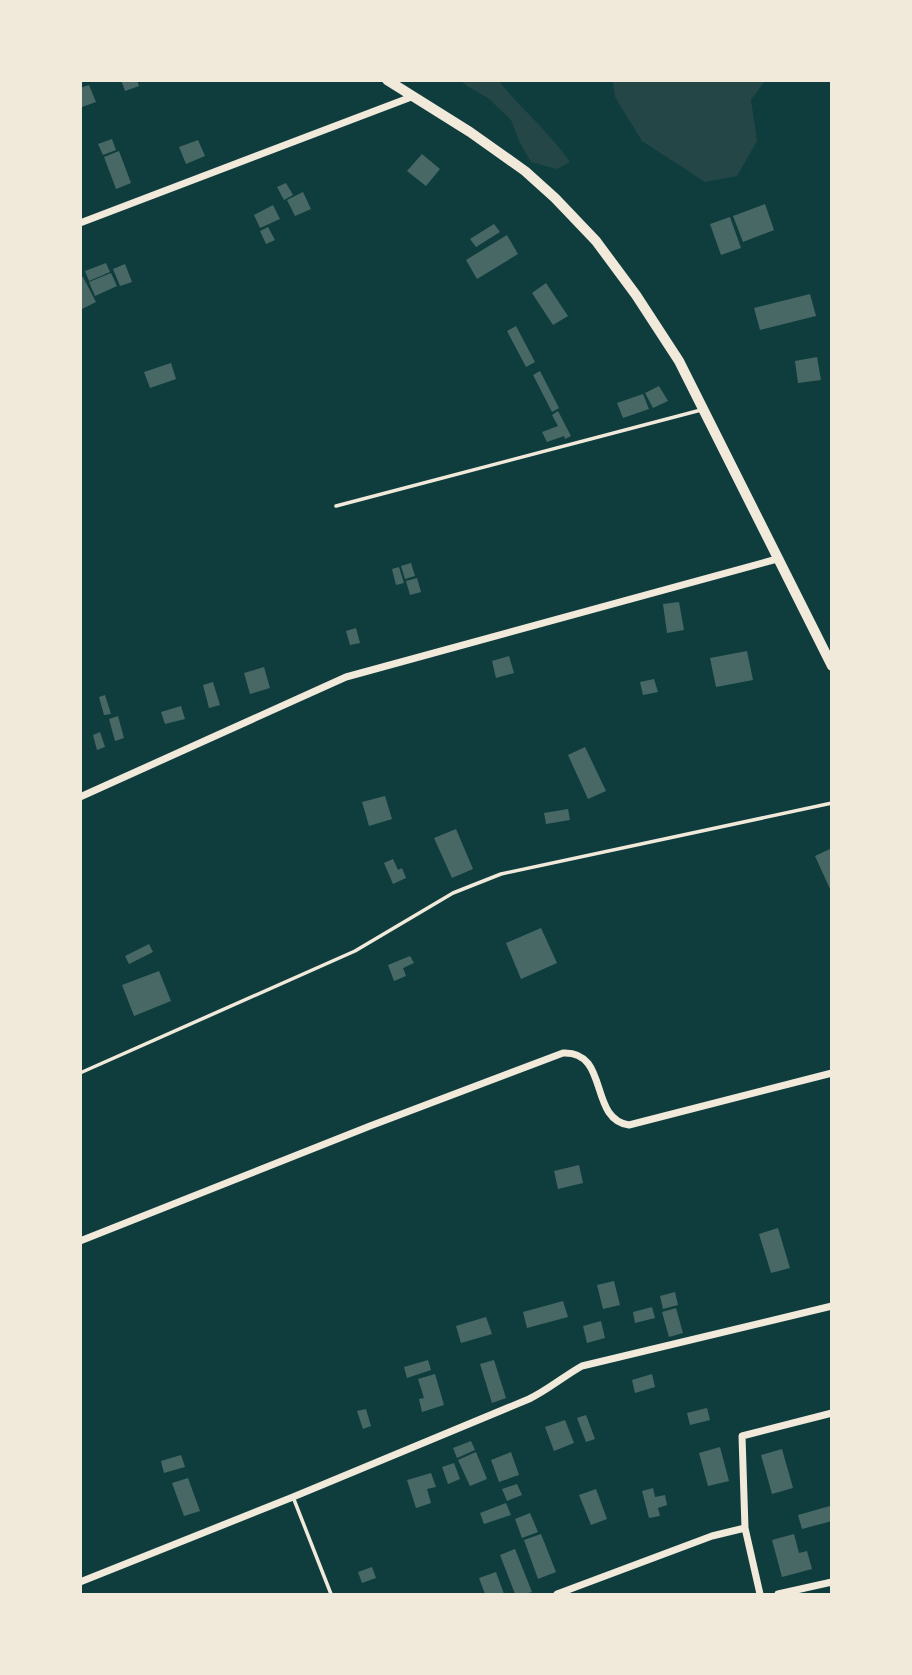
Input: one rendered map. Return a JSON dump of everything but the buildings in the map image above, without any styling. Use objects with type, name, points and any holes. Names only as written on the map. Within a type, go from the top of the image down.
[{"type":"street","points":[[387,80],[470,132],[525,171],[596,241],[636,295],[679,361],[831,666]]},
{"type":"street","points":[[80,223],[414,96]]},
{"type":"street","points":[[80,797],[346,677],[777,559]]},
{"type":"street","points":[[80,1241],[563,1053],[577,1054],[589,1063],[608,1113],[618,1122],[629,1125],[831,1073]]},
{"type":"street","points":[[80,1582],[529,1399],[583,1366],[831,1306]]},
{"type":"street","points":[[760,1594],[745,1528],[742,1437],[831,1413]]},
{"type":"street","points":[[557,1594],[712,1536],[745,1528]]},
{"type":"street","points":[[778,1594],[831,1582]]},
{"type":"lane","points":[[336,506],[703,410]]},
{"type":"lane","points":[[80,1073],[355,951],[453,893],[501,874],[831,803]]},
{"type":"lane","points":[[293,1497],[331,1594]]},
{"type":"shaded area","points":[[461,81],[499,81],[570,162],[557,169],[531,162],[511,120],[488,98]]},
{"type":"shaded area","points":[[613,81],[765,81],[751,100],[757,141],[737,176],[705,182],[642,141],[615,97]]}]
